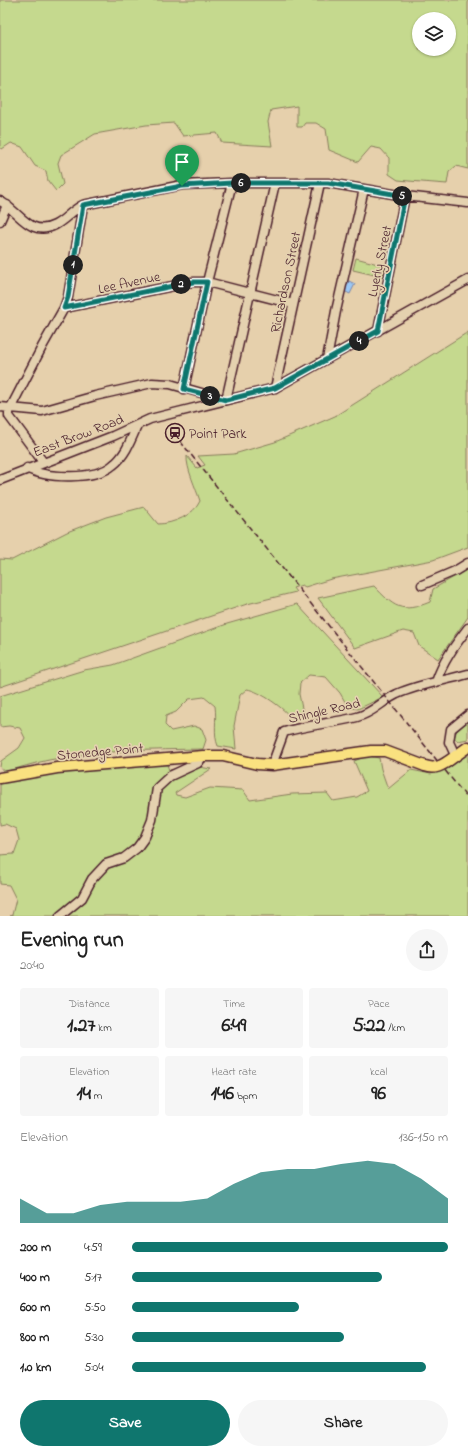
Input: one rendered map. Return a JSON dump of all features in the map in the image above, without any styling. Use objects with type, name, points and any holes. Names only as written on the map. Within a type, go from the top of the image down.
[{"type":"main road","points":[[455,754],[468,747]]},
{"type":"main road","name":"Stonedge Point","points":[[0,778],[71,766],[203,756],[223,756],[257,764],[272,764],[378,751],[403,756],[431,768],[439,767],[455,754]]},
{"type":"street","points":[[184,389],[207,282],[232,183]]},
{"type":"street","points":[[4,203],[22,220],[38,229],[48,228],[56,224],[83,205],[182,186],[232,183],[320,183],[364,188],[405,196],[468,203]]},
{"type":"street","points":[[0,407],[42,411],[95,396],[152,383],[170,384],[226,400],[275,183]]},
{"type":"street","name":"Richardson Street","points":[[275,388],[320,183]]},
{"type":"street","points":[[327,359],[334,318],[364,188]]},
{"type":"street","name":"Lyerly Street","points":[[378,331],[405,196]]},
{"type":"street","points":[[0,221],[4,203]]},
{"type":"street","points":[[43,462],[9,416],[9,411],[64,308],[68,297],[83,205]]},
{"type":"street","name":"East Brow Road","points":[[0,480],[27,468],[137,426],[150,419],[185,409],[275,388],[468,280]]},
{"type":"street","name":"Lee Avenue","points":[[64,308],[193,282],[207,282],[293,304]]},
{"type":"street","name":"East Brow Road","points":[[27,468],[36,473],[51,476],[74,476],[104,471],[114,465],[120,458],[137,426]]},
{"type":"street","points":[[422,585],[455,571],[468,563]]},
{"type":"street","points":[[436,682],[440,668],[452,648],[468,628]]},
{"type":"street","name":"Shingle Road","points":[[272,764],[284,732],[306,726],[357,717],[371,712],[398,694],[468,674]]},
{"type":"street","points":[[455,754],[449,742],[450,729],[468,716]]},
{"type":"street","points":[[60,916],[82,898],[92,879],[106,864],[124,858],[138,848],[146,837],[152,820],[157,788],[170,776],[198,763],[203,756]]},
{"type":"green space","points":[[0,0],[468,0],[468,169],[456,166],[449,172],[447,184],[398,180],[389,174],[389,158],[381,149],[371,147],[358,162],[329,150],[326,129],[316,123],[305,123],[302,127],[297,127],[297,106],[271,110],[268,122],[272,146],[222,143],[217,133],[183,136],[174,123],[146,125],[95,134],[61,155],[58,163],[63,184],[56,191],[48,181],[46,171],[35,166],[22,147],[11,143],[2,149],[0,148]]},
{"type":"green space","points":[[356,258],[385,266],[383,277],[353,270]]},
{"type":"green space","points":[[468,332],[468,547],[433,560],[331,579],[305,587],[302,585],[293,588],[296,592],[247,604],[0,687],[0,559],[12,560],[67,532],[106,517],[144,507],[158,524],[164,524],[182,518],[193,510],[200,501],[190,472],[187,456],[197,468],[205,465],[198,456],[234,454],[275,442],[335,416]]},
{"type":"green space","points":[[468,569],[468,617],[438,659],[419,646],[414,633],[403,631],[355,648],[318,598],[374,586],[393,603],[405,608],[412,608],[430,602],[433,589]]},
{"type":"green space","points":[[297,604],[383,697],[358,709],[348,707],[340,693],[326,677],[309,675],[300,683],[299,694],[304,718],[292,719],[284,710],[272,701],[252,690],[247,689],[240,695],[234,726],[236,749],[218,746],[216,737],[215,706],[204,697],[189,699],[176,712],[166,716],[165,725],[171,731],[194,726],[202,729],[206,740],[203,749],[126,751],[87,754],[49,760],[4,772],[0,767],[1,761],[19,748],[25,738],[20,728],[9,726],[0,727],[0,696],[84,670],[113,665],[227,624]]},
{"type":"green space","points":[[468,721],[468,739],[458,741],[454,738],[457,730]]},
{"type":"green space","points":[[468,754],[468,916],[10,916],[12,915],[16,899],[9,885],[0,884],[0,855],[14,854],[19,840],[16,829],[5,824],[0,825],[0,783],[59,771],[166,762],[169,770],[193,766],[211,769],[175,793],[176,795],[185,797],[210,788],[243,790],[250,800],[292,794],[327,793],[333,801],[357,797],[367,791],[354,761],[367,756],[379,758],[388,789],[411,770],[431,774],[453,765]]},
{"type":"water","points":[[349,281],[355,284],[350,294],[344,291]]},
{"type":"railway","points":[[180,441],[468,799]]},
{"type":"place","name":"Point Park","points":[[175,433]]},
{"type":"route","points":[[232,183],[328,183],[405,196],[378,331],[275,388],[226,400],[184,389],[207,282],[193,282],[64,308],[68,297],[83,205],[182,186],[232,183]]}]
